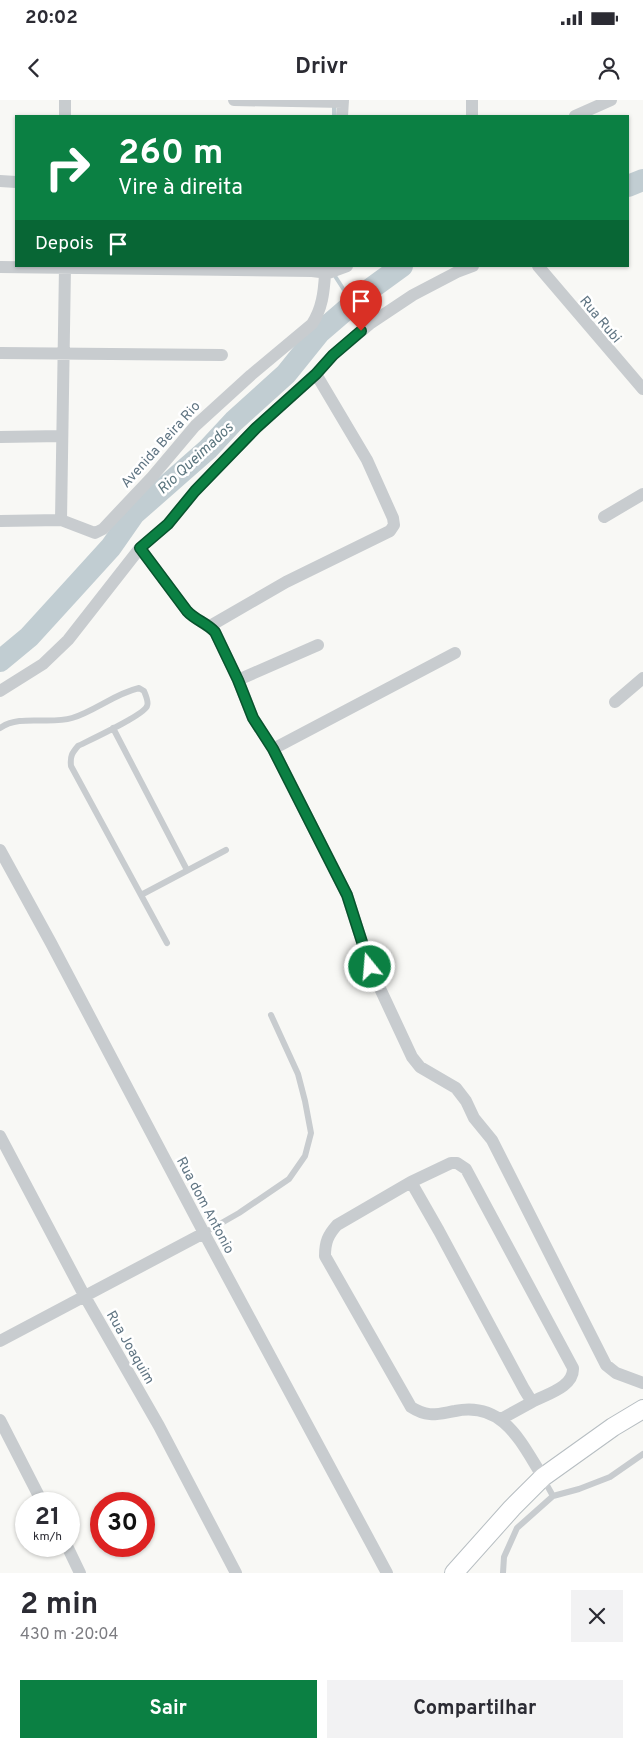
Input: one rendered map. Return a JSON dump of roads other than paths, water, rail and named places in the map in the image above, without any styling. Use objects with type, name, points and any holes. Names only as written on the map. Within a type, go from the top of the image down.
[{"type":"street","points":[[65,115],[66,100]]},
{"type":"street","points":[[234,100],[337,101],[342,115]]},
{"type":"street","points":[[472,100],[472,115]]},
{"type":"street","points":[[576,115],[611,100]]},
{"type":"street","points":[[0,181],[15,182]]},
{"type":"street","points":[[0,267],[312,272],[337,270]]},
{"type":"street","points":[[0,521],[61,520],[65,267]]},
{"type":"street","points":[[0,691],[43,664],[68,640],[140,548],[168,524],[195,491],[256,428],[316,374],[333,355],[371,323],[434,283],[470,267]]},
{"type":"street","name":"Rua Rubi","points":[[539,267],[643,389]]},
{"type":"street","name":"Avenida Beira Rio","points":[[61,520],[90,532],[99,532],[103,529],[152,477],[195,426],[251,374],[312,324],[337,270]]},
{"type":"street","points":[[0,353],[222,355]]},
{"type":"street","points":[[210,626],[286,582],[390,531],[394,526],[393,518],[366,460],[316,374]]},
{"type":"street","points":[[0,437],[62,436]]},
{"type":"street","points":[[604,517],[643,494]]},
{"type":"street","points":[[140,548],[194,619],[210,626],[215,632],[238,680],[253,718],[273,749],[347,895],[370,967],[412,1057],[420,1067],[456,1088],[466,1101],[474,1118],[492,1140],[606,1365],[616,1373],[643,1383]]},
{"type":"street","points":[[238,680],[318,645]]},
{"type":"street","points":[[273,749],[455,653]]},
{"type":"street","points":[[615,702],[643,678]]},
{"type":"street","name":"Rua dom Antonio","points":[[0,850],[387,1573]]},
{"type":"street","name":"Rua Joaquim","points":[[0,1136],[84,1295],[159,1426],[236,1573]]},
{"type":"street","points":[[501,1419],[565,1385],[572,1376],[572,1368],[466,1169],[457,1163],[451,1163],[411,1182],[337,1224],[329,1233],[325,1243],[325,1256],[411,1406],[427,1415],[476,1409],[490,1413],[501,1419],[511,1428],[543,1477]]},
{"type":"street","points":[[411,1182],[532,1402]]},
{"type":"street","points":[[0,1341],[204,1233]]},
{"type":"street","points":[[454,1573],[512,1508],[543,1477],[613,1427],[643,1409]]},
{"type":"street","points":[[0,1420],[37,1492]]},
{"type":"street","points":[[72,1557],[80,1573]]},
{"type":"lane","points":[[0,728],[12,722],[71,719],[124,692],[138,688],[144,691],[148,705],[146,709],[137,716],[78,746],[72,753],[71,766],[167,943]]},
{"type":"lane","points":[[113,728],[187,870]]},
{"type":"lane","points":[[141,895],[226,850]]},
{"type":"lane","points":[[204,1233],[239,1213],[289,1179],[305,1156],[311,1133],[305,1101],[298,1074],[271,1015]]},
{"type":"lane","points":[[503,1573],[504,1557],[517,1528],[553,1496],[579,1489],[610,1477],[643,1454]]},
{"type":"lane","points":[[543,1477],[553,1496]]},
{"type":"waterway","points":[[334,105],[334,115]]},
{"type":"waterway","name":"Rio Queimados","points":[[629,186],[643,180]]},
{"type":"waterway","name":"Rio Queimados","points":[[0,661],[29,637],[71,591],[111,547],[134,514],[208,449],[234,421],[286,374],[319,333],[369,290],[401,267]]},
{"type":"waterway","points":[[333,273],[353,304]]}]
